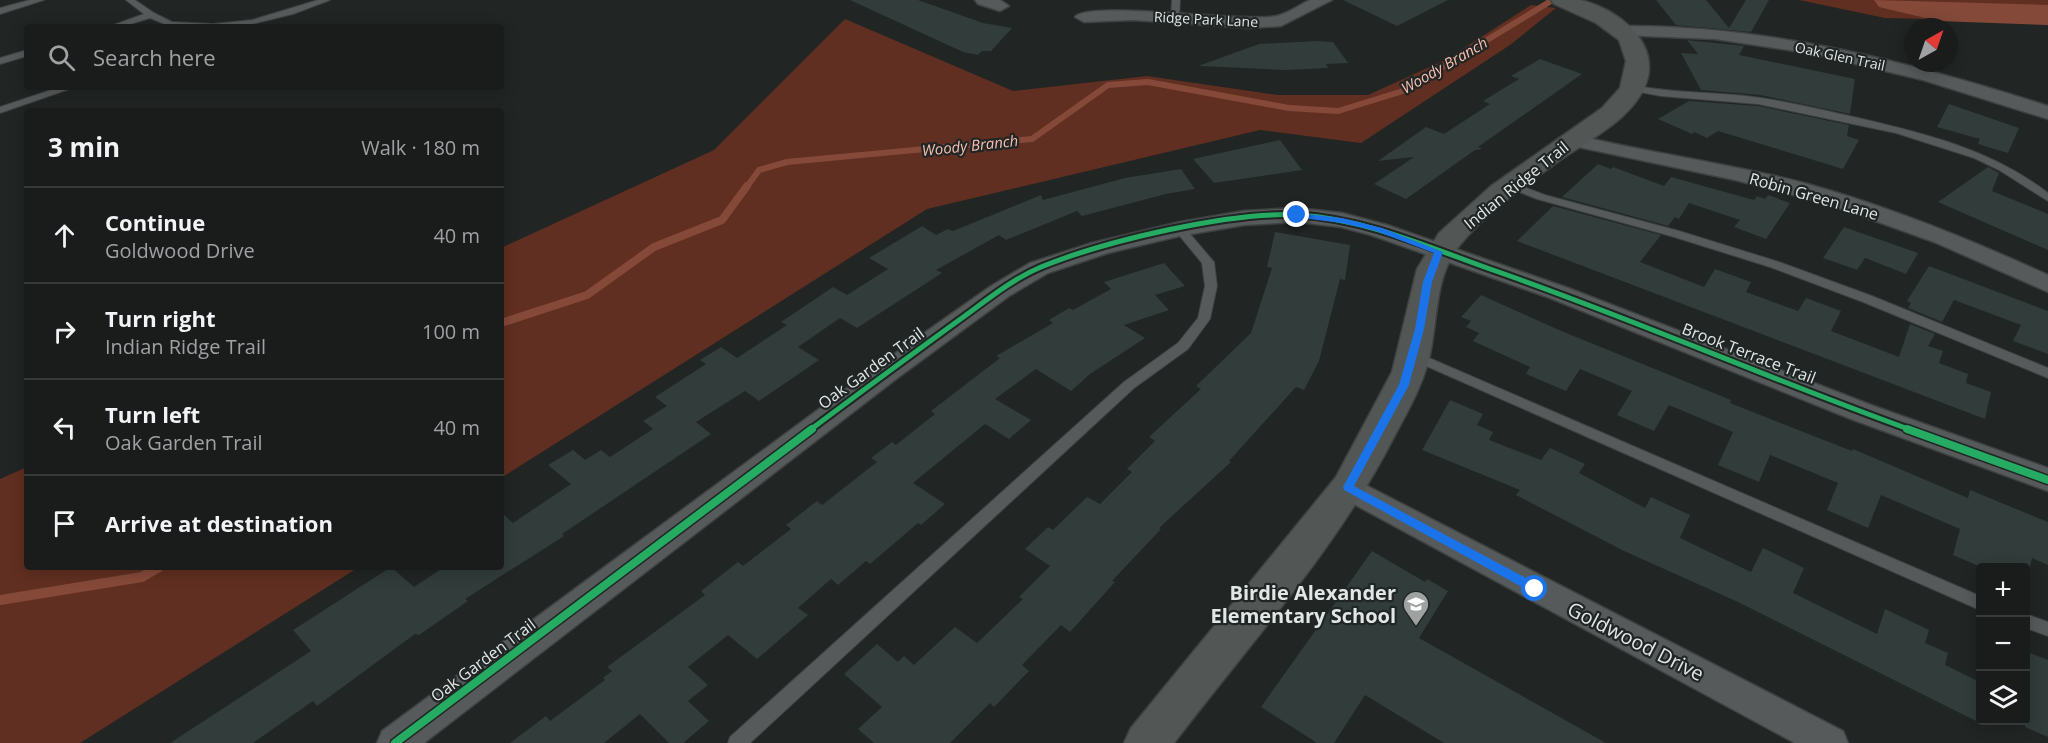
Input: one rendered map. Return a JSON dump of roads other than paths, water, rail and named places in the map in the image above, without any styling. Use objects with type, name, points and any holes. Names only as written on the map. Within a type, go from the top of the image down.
[{"type":"street","name":"Ridge Park Lane","points":[[1084,17],[1133,15],[1176,9],[1249,23],[1281,21],[1323,0]]},
{"type":"street","points":[[1561,0],[1626,31],[1638,50],[1637,74],[1632,88]]},
{"type":"street","name":"Oak Glen Trail","points":[[1626,31],[1727,35],[1787,44],[1943,79],[2048,112]]},
{"type":"street","name":"Indian Ridge Trail","points":[[1147,743],[1255,612],[1348,487],[1404,385],[1413,355],[1427,282],[1439,252],[1470,218],[1622,103],[1632,88]]},
{"type":"street","name":"Robin Green Lane","points":[[1571,140],[1617,152],[1757,178],[1821,195],[1922,229],[2048,284]]},
{"type":"street","name":"Oak Garden Trail","points":[[395,743],[867,387],[1000,291],[1039,268],[1100,248],[1180,229],[1244,218],[1297,215],[1342,220],[1379,230],[1439,252]]},
{"type":"street","name":"Brook Terrace Trail","points":[[1439,252],[1559,293],[1861,412],[2048,480]]},
{"type":"street","name":"Goldwood Drive","points":[[1348,487],[1535,589],[1830,743]]},
{"type":"lane","points":[[0,11],[40,0]]},
{"type":"lane","points":[[130,0],[151,15],[171,24]]},
{"type":"lane","points":[[238,24],[282,14],[326,0]]},
{"type":"lane","points":[[122,24],[151,15]]},
{"type":"lane","points":[[0,61],[24,53]]},
{"type":"lane","points":[[1632,88],[1663,95],[1747,99],[1783,105],[1922,137],[2016,173],[2048,198]]},
{"type":"lane","points":[[0,110],[61,90]]},
{"type":"lane","points":[[1511,185],[1541,197],[1770,262],[1874,301],[1969,343],[2048,373]]},
{"type":"lane","points":[[737,743],[1129,385],[1184,346],[1204,319],[1211,286],[1208,262],[1180,229]]},
{"type":"lane","points":[[1413,355],[1976,601]]},
{"type":"lane","points":[[2030,623],[2048,629]]},
{"type":"waterway","name":"Woody Branch","points":[[1890,0],[1938,11],[2048,15]]},
{"type":"waterway","name":"Woody Branch","points":[[746,188],[759,170],[787,162],[1032,139],[1108,85],[1148,82],[1289,108],[1338,111],[1403,91],[1551,1]]},
{"type":"waterway","name":"Woody Branch","points":[[504,322],[587,295],[654,247],[722,220],[747,186]]},
{"type":"waterway","name":"Woody Branch","points":[[0,600],[142,577],[154,570]]},
{"type":"place","name":"Birdie Alexander Elementary School","points":[[1416,627]]}]
